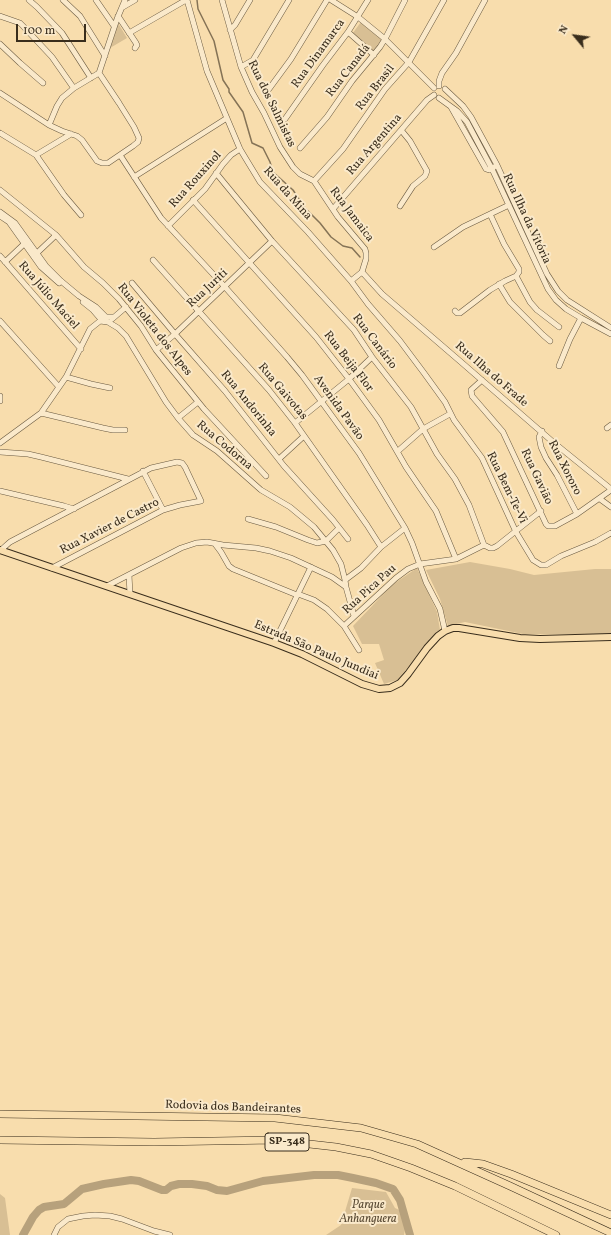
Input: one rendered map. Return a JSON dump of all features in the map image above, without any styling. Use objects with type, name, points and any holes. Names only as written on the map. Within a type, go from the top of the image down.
[{"type":"highway","name":"Rodovia dos Bandeirantes","points":[[0,1114],[283,1119],[361,1128],[417,1144],[611,1233]]},
{"type":"highway","name":"SP-348","points":[[0,1140],[154,1142],[274,1140],[336,1147],[371,1154],[411,1168],[455,1186],[556,1235]]},
{"type":"highway","points":[[456,1161],[483,1164],[611,1215]]},
{"type":"main road","name":"Estrada São Paulo Jundiai","points":[[1,550],[274,643],[302,654],[369,687],[383,689],[390,688],[400,683],[427,648],[445,631]]},
{"type":"main road","points":[[445,631],[453,628],[460,628],[520,638],[540,639],[611,637]]},
{"type":"street","points":[[29,0],[62,33],[91,78]]},
{"type":"street","points":[[63,0],[80,16],[105,56]]},
{"type":"street","points":[[96,0],[114,26]]},
{"type":"street","points":[[49,125],[62,98],[74,88],[99,74],[114,26],[125,0]]},
{"type":"street","points":[[123,7],[135,0]]},
{"type":"street","points":[[129,33],[186,0]]},
{"type":"street","name":"Rua da Mina","points":[[186,0],[207,71],[240,149],[260,182],[313,237],[395,335]]},
{"type":"street","name":"Rua dos Salmistas","points":[[222,0],[241,67],[252,92],[292,167],[300,174],[314,181]]},
{"type":"street","points":[[230,30],[235,25],[250,0]]},
{"type":"street","points":[[241,67],[253,60],[289,0]]},
{"type":"street","points":[[269,89],[288,63],[327,0]]},
{"type":"street","points":[[331,0],[358,17],[385,39],[437,87],[443,87],[444,95],[436,96],[433,91],[437,87],[442,73],[456,52],[485,0]]},
{"type":"street","name":"Rua Dinamarca","points":[[285,119],[348,32],[368,0]]},
{"type":"street","name":"Rua Canadá","points":[[300,148],[327,117],[352,80],[374,55],[385,39],[405,0]]},
{"type":"street","name":"Rua Brasil","points":[[314,181],[343,149],[385,89],[409,62],[444,0]]},
{"type":"street","points":[[0,16],[20,23],[52,56],[73,87]]},
{"type":"street","points":[[118,16],[136,43],[137,45],[135,48]]},
{"type":"street","points":[[348,32],[374,55]]},
{"type":"street","points":[[0,44],[43,83]]},
{"type":"street","points":[[0,93],[49,125],[77,136],[82,140],[95,160],[99,163],[108,163],[138,142],[139,138],[120,103],[99,74]]},
{"type":"street","name":"Rua Ilha da Vitória","points":[[444,89],[463,106],[471,117],[497,165],[547,274],[558,291],[567,300],[611,328]]},
{"type":"street","name":"Rua Ilha da Vitória","points":[[436,96],[461,115],[467,122],[492,169],[548,289],[556,300],[581,318],[611,334]]},
{"type":"street","name":"Rua Argentina","points":[[333,209],[427,100],[436,96]]},
{"type":"street","points":[[134,177],[227,118]]},
{"type":"street","points":[[400,206],[413,186],[425,176],[427,171],[410,141],[401,130]]},
{"type":"street","points":[[0,133],[36,155],[64,195],[81,215]]},
{"type":"street","points":[[36,155],[71,134]]},
{"type":"street","name":"Rua Rouxinol","points":[[168,226],[204,189],[231,155],[240,149]]},
{"type":"street","name":"Avenida Pavão","points":[[120,155],[159,216],[287,357],[364,459],[405,528],[430,591],[440,609],[445,631]]},
{"type":"street","points":[[492,169],[497,165]]},
{"type":"street","name":"Rua Canário","points":[[216,173],[272,240],[354,330],[372,357],[411,407],[437,454],[455,479],[469,505],[484,545]]},
{"type":"street","name":"Rua Jamaica","points":[[314,181],[333,209],[365,249],[366,259],[362,272]]},
{"type":"street","name":"Rua Violeta dos Alpes","points":[[0,190],[56,235],[84,267],[103,283],[126,307],[141,326],[156,350],[198,402],[266,476]]},
{"type":"street","name":"Rua Beija Flor","points":[[192,200],[316,337],[349,379],[379,420],[406,467],[436,511],[456,558]]},
{"type":"street","points":[[434,247],[463,227],[509,205]]},
{"type":"street","points":[[0,212],[15,223],[41,267],[57,280]]},
{"type":"street","points":[[455,311],[460,313],[499,284],[516,276],[519,272],[519,269],[504,244],[490,214]]},
{"type":"street","points":[[0,216],[9,222],[24,244],[37,253],[57,280]]},
{"type":"street","points":[[37,253],[56,235]]},
{"type":"street","name":"Rua Juriti","points":[[156,350],[175,334],[272,240]]},
{"type":"street","points":[[5,262],[24,244]]},
{"type":"street","name":"Rua Júlio Maciel","points":[[0,256],[81,349]]},
{"type":"street","name":"Rua Gaivotas","points":[[153,260],[264,385],[295,423],[381,547]]},
{"type":"street","points":[[351,281],[362,272]]},
{"type":"street","name":"Rua Ilha do Frade","points":[[362,272],[382,294],[553,442],[611,489]]},
{"type":"street","points":[[516,276],[530,302],[537,310],[559,327]]},
{"type":"street","name":"Rua Codorna","points":[[57,280],[126,336],[166,402],[193,435],[217,451],[261,490],[303,517],[314,527],[333,550],[341,564],[354,616]]},
{"type":"street","name":"Rua Andorinha","points":[[132,283],[226,391],[279,459],[348,539]]},
{"type":"street","points":[[499,284],[510,302],[550,341]]},
{"type":"street","points":[[0,443],[41,413],[66,377],[90,329],[100,321],[107,322],[126,307]]},
{"type":"street","points":[[101,316],[114,317]]},
{"type":"street","points":[[559,366],[581,318]]},
{"type":"street","points":[[591,324],[595,318]]},
{"type":"street","points":[[0,321],[59,387]]},
{"type":"street","name":"Rua Bem-Te-Vi","points":[[395,335],[437,390],[445,402],[450,414],[486,465],[516,532],[533,560],[543,565],[595,542],[611,533]]},
{"type":"street","points":[[295,423],[349,379],[372,357]]},
{"type":"street","points":[[66,377],[110,388]]},
{"type":"street","name":"Rua Gavião","points":[[482,380],[471,390],[472,396],[503,432],[546,524],[555,526],[600,499],[611,489]]},
{"type":"street","points":[[0,396],[0,401]]},
{"type":"street","points":[[178,418],[198,402]]},
{"type":"street","points":[[41,413],[103,428],[125,430]]},
{"type":"street","points":[[398,451],[423,429],[450,414]]},
{"type":"street","name":"Rua Xororo","points":[[542,431],[539,437],[541,447],[557,475],[576,514]]},
{"type":"street","points":[[279,459],[304,436]]},
{"type":"street","points":[[0,452],[28,454],[128,479]]},
{"type":"street","name":"Rua Xavier de Castro","points":[[52,568],[163,510],[180,504],[201,501],[182,463],[177,462],[159,465],[143,471]]},
{"type":"street","points":[[1,550],[10,542],[143,471],[163,510]]},
{"type":"street","points":[[0,491],[74,509]]},
{"type":"street","points":[[600,499],[611,507]]},
{"type":"street","points":[[516,532],[541,511]]},
{"type":"street","points":[[248,519],[276,527],[317,543],[326,541],[339,528]]},
{"type":"street","points":[[345,580],[361,568],[381,547],[405,528]]},
{"type":"street","name":"Rua Pica Pau","points":[[344,626],[396,578],[408,569],[420,564],[456,558],[484,545],[493,548],[516,532]]},
{"type":"street","points":[[107,586],[186,546],[207,542],[270,551],[311,567],[332,577],[346,587]]},
{"type":"street","points":[[215,544],[229,566],[238,571],[314,600],[322,605],[344,626],[359,650]]},
{"type":"street","points":[[274,643],[311,567]]},
{"type":"street","points":[[129,576],[130,594]]},
{"type":"street","points":[[54,1235],[58,1227],[68,1220],[83,1216],[95,1215],[116,1217],[154,1231],[170,1235]]},
{"type":"green space","points":[[361,22],[383,39],[373,53],[352,34]]},
{"type":"green space","points":[[118,23],[127,38],[110,48]]},
{"type":"green space","points":[[470,562],[534,575],[595,569],[611,569],[611,634],[523,634],[465,622],[448,626],[440,599],[426,570]]},
{"type":"green space","points":[[417,568],[437,612],[440,630],[397,680],[384,684],[375,663],[384,660],[379,644],[362,644],[353,626],[392,585]]},
{"type":"green space","name":"Parque Anhanguera","points":[[352,1188],[386,1192],[395,1208],[408,1214],[404,1235],[326,1235],[341,1225]]},
{"type":"green space","points":[[0,1194],[5,1198],[10,1235],[0,1235]]},
{"type":"waterway","points":[[197,0],[198,9],[214,41],[223,80],[229,89],[229,92],[243,112],[252,143],[263,148],[273,172],[293,190],[305,208],[331,237],[343,246],[352,248],[360,257]]},
{"type":"waterway","points":[[23,1235],[33,1217],[39,1210],[44,1207],[64,1204],[82,1189],[104,1184],[131,1180],[139,1181],[162,1190],[166,1190],[171,1186],[179,1184],[192,1184],[227,1191],[263,1181],[314,1175],[338,1175],[376,1183],[393,1189],[400,1200],[410,1235]]}]
